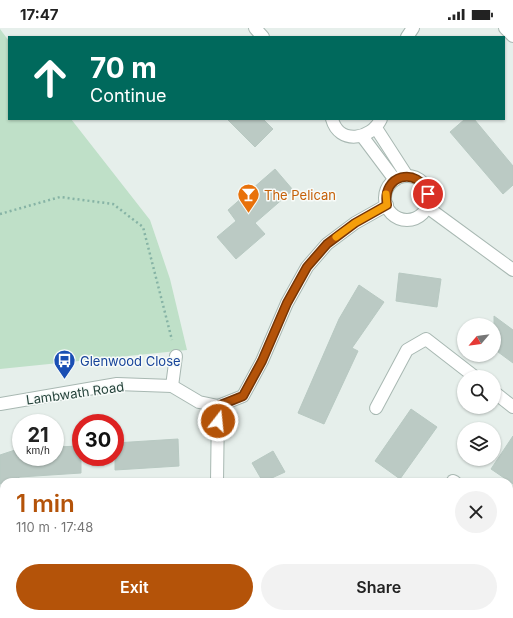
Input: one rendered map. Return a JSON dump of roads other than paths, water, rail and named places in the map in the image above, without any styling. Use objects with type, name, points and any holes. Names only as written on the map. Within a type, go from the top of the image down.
[{"type":"street","points":[[255,28],[262,36]]},
{"type":"street","points":[[505,28],[513,36]]},
{"type":"street","points":[[333,120],[338,129],[353,137],[370,133],[379,123],[401,178]]},
{"type":"street","points":[[362,136],[401,178]]},
{"type":"street","points":[[401,178],[416,178],[426,187],[429,200],[427,207],[417,218],[410,220],[396,216],[387,205],[387,191],[401,178]]},
{"type":"street","points":[[217,478],[218,406],[243,396],[262,361],[287,303],[307,267],[327,244],[355,223],[387,205]]},
{"type":"street","points":[[427,207],[513,270]]},
{"type":"street","points":[[376,408],[407,350],[426,339],[466,370]]},
{"type":"street","points":[[172,386],[176,356]]},
{"type":"street","name":"Lambwath Road","points":[[0,404],[117,384],[172,386],[199,402],[218,406]]},
{"type":"street","points":[[501,398],[513,407]]},
{"type":"place","name":"The Pelican","points":[[248,214]]},
{"type":"place","name":"Glenwood Close","points":[[65,380]]}]
